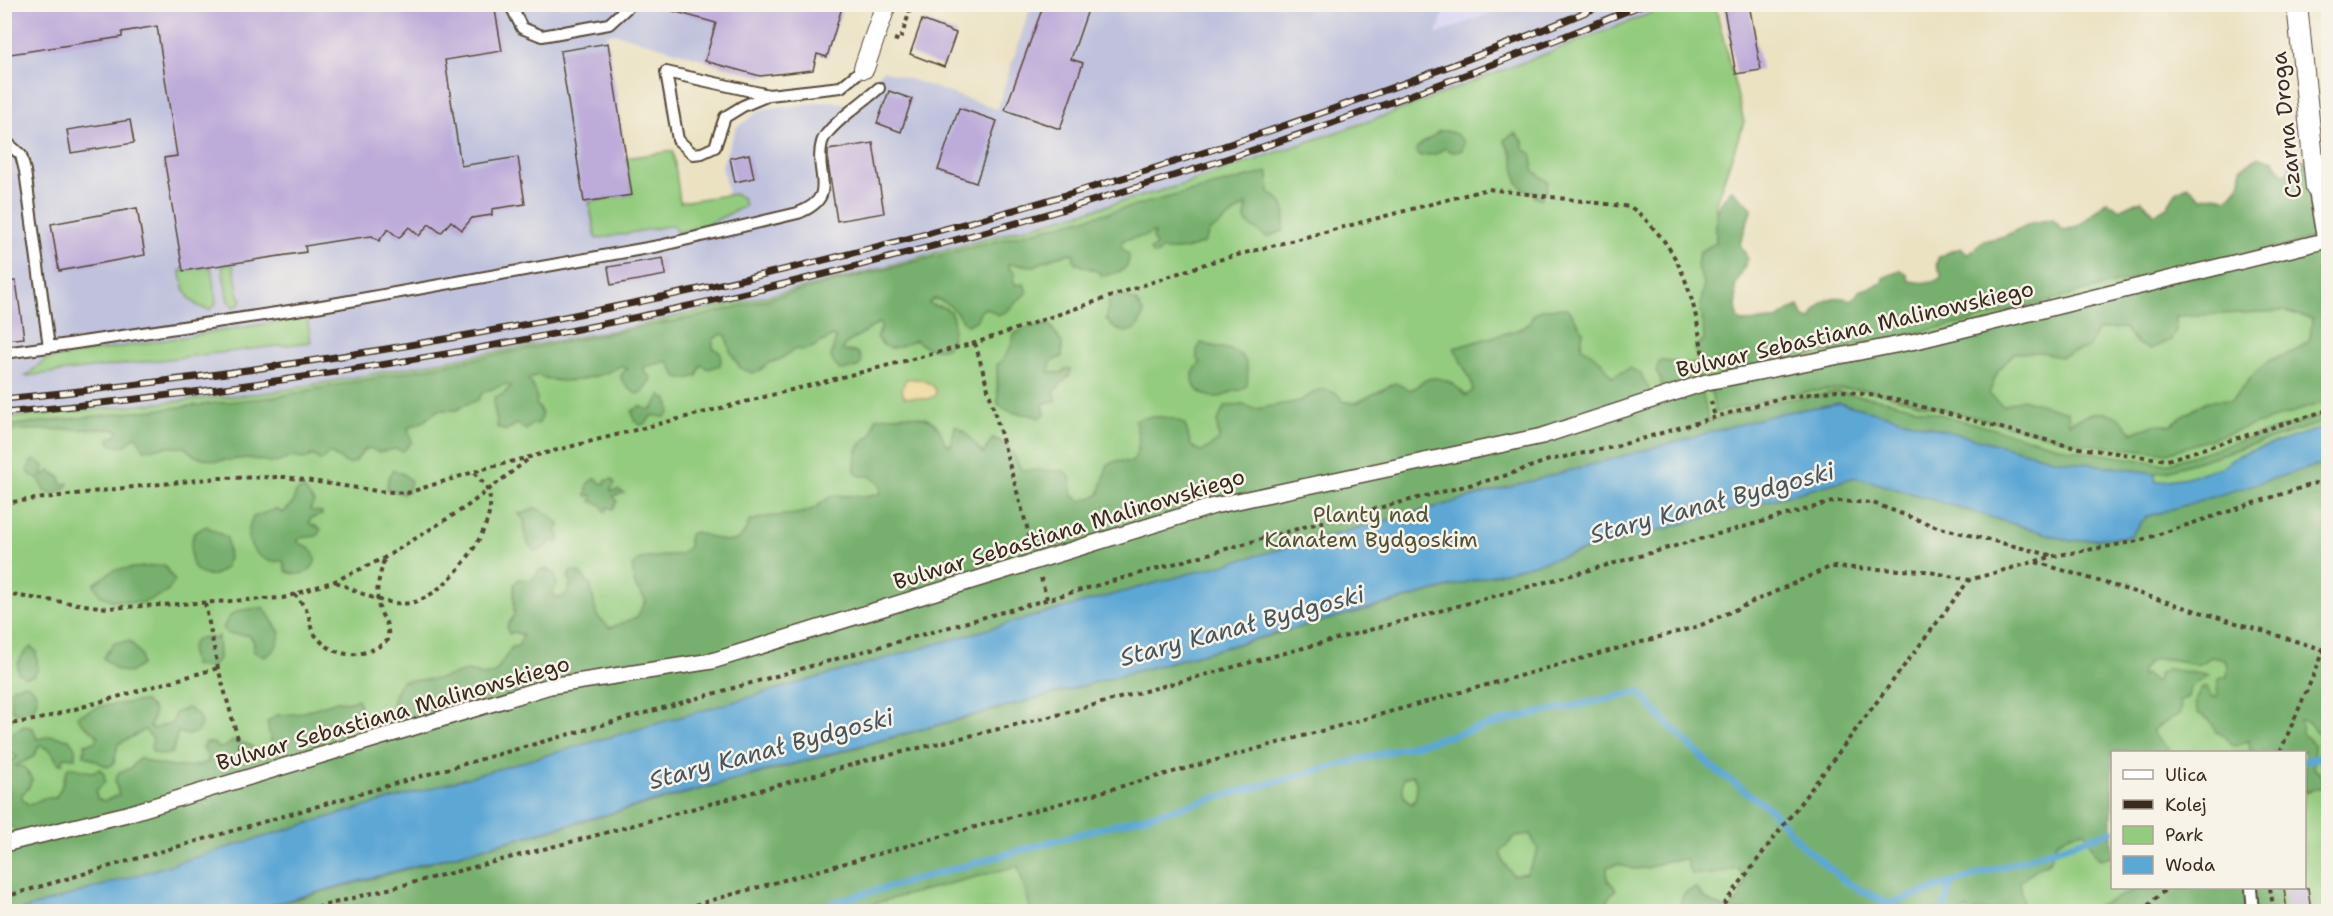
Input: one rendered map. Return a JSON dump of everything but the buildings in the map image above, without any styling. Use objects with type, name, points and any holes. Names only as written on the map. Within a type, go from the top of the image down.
[{"type":"street","points":[[864,68],[886,4]]},
{"type":"street","name":"Czarna Droga","points":[[2297,4],[2316,188],[2327,240]]},
{"type":"street","name":"Bulwar Sebastiana Malinowskiego","points":[[4,844],[127,814],[550,686],[712,661],[1214,506],[1542,436],[1707,382],[1916,341],[2327,240]]},
{"type":"lane","points":[[510,4],[522,28],[542,36],[609,24],[631,4]]},
{"type":"lane","points":[[769,95],[666,72],[678,140],[693,154],[715,147],[725,117],[742,106],[769,95],[841,87],[864,68]]},
{"type":"lane","points":[[4,353],[316,307],[659,246],[798,213],[812,207],[820,200],[823,188],[822,141],[832,127],[879,88]]},
{"type":"lane","points":[[4,140],[21,155],[25,171],[49,347]]},
{"type":"lane","points":[[2251,889],[2253,912]]},
{"type":"path","points":[[4,504],[218,478],[285,477],[377,491],[407,492],[534,455],[975,343],[1211,262],[1488,189],[1630,207],[1638,212],[1666,242],[1683,271],[1696,309],[1715,418]]},
{"type":"path","points":[[975,343],[1047,599]]},
{"type":"path","points":[[4,897],[1047,599],[1311,525],[1502,477],[1549,460],[1614,447],[1777,399],[1837,390],[1889,398],[2072,447],[2167,460],[2328,410]]},
{"type":"path","points":[[4,594],[107,608],[283,598],[335,581],[384,558],[466,507],[534,455]]},
{"type":"path","points":[[335,581],[389,603],[412,603],[434,592],[455,573],[477,544],[486,522],[490,499],[484,483],[474,472]]},
{"type":"path","points":[[669,912],[1699,626],[1830,567],[1925,571],[1969,580],[2054,556],[2138,541],[2328,479]]},
{"type":"path","points":[[299,912],[590,837],[873,759],[1068,711],[1836,501],[1873,503],[1936,527],[2054,556]]},
{"type":"path","points":[[294,594],[307,611],[312,631],[325,644],[343,654],[362,655],[378,648],[388,640],[390,627],[378,606],[377,592],[384,558]]},
{"type":"path","points":[[2036,561],[2327,650]]},
{"type":"path","points":[[1718,912],[1969,580]]},
{"type":"path","points":[[205,603],[218,668],[249,777]]},
{"type":"path","points":[[2281,751],[2327,650],[2328,642]]},
{"type":"path","points":[[4,725],[40,719],[218,668]]},
{"type":"path","points":[[2141,912],[2166,889]]},
{"type":"path","points":[[2270,889],[2274,912]]},
{"type":"shaded area","points":[[5,5],[843,5],[827,57],[817,54],[813,70],[760,76],[614,33],[606,34],[626,158],[673,151],[680,202],[728,195],[722,165],[736,128],[762,109],[832,101],[852,105],[883,70],[997,109],[1031,5],[1447,5],[1436,35],[1509,5],[1672,5],[1387,115],[1178,186],[844,278],[627,328],[273,392],[5,418]]},
{"type":"shaded area","points":[[1447,5],[1509,5],[1436,36]]},
{"type":"green space","name":"Planty nad Kanałem Bydgoskim","points":[[1672,5],[1715,5],[1744,122],[1716,202],[1715,354],[2328,184],[2328,911],[5,911],[5,418],[273,392],[627,328],[844,278],[1178,186],[1387,115]]},
{"type":"green space","points":[[1439,131],[1450,132],[1459,137],[1464,142],[1462,150],[1453,152],[1445,148],[1436,154],[1419,156],[1416,149]]},
{"type":"green space","points":[[1515,133],[1523,141],[1524,150],[1532,153],[1533,170],[1548,182],[1546,193],[1542,193],[1542,198],[1534,197],[1535,193],[1519,185],[1512,155],[1504,140]]},
{"type":"green space","points":[[673,151],[680,202],[734,194],[743,198],[745,206],[704,226],[676,232],[674,225],[596,239],[589,202],[632,195],[626,158]]},
{"type":"green space","points":[[2259,157],[2274,160],[2284,175],[2291,169],[2290,164],[2295,158],[2307,161],[2316,187],[2328,184],[2328,233],[2292,244],[2108,285],[1976,320],[1723,374],[1714,371],[1696,354],[1695,347],[1704,340],[1700,311],[1704,283],[1697,266],[1699,252],[1716,243],[1716,221],[1719,207],[1721,201],[1732,190],[1752,208],[1740,244],[1748,259],[1735,286],[1737,318],[1742,322],[1775,319],[1799,306],[1804,318],[1811,320],[1818,307],[1827,300],[1838,297],[1852,300],[1860,291],[1882,283],[1883,278],[1901,270],[1906,273],[1909,281],[1927,283],[1935,281],[1942,276],[1937,265],[1938,258],[1961,248],[1968,255],[1983,241],[2005,236],[2031,223],[2053,219],[2063,231],[2080,225],[2107,201],[2120,210],[2141,200],[2155,214],[2167,207],[2177,191],[2188,186],[2201,198],[2217,196],[2227,199],[2238,186],[2241,168]]},
{"type":"green space","points":[[1268,172],[1269,193],[1283,204],[1285,218],[1283,231],[1267,237],[1250,226],[1245,220],[1247,204],[1209,232],[1204,243],[1194,247],[1178,250],[1162,249],[1158,254],[1153,254],[1150,251],[1156,246],[1152,238],[1155,233],[1153,232],[1145,236],[1123,240],[1121,247],[1129,255],[1129,261],[1121,271],[1112,274],[1102,276],[1099,272],[1075,263],[1073,253],[1054,257],[1034,266],[1008,264],[1015,274],[1013,278],[1015,285],[1024,284],[1027,292],[1007,311],[998,315],[986,308],[980,312],[976,321],[967,325],[952,308],[944,302],[933,299],[929,303],[948,310],[953,319],[952,337],[948,347],[931,348],[916,340],[900,347],[890,348],[881,343],[877,337],[881,328],[880,322],[844,345],[843,351],[857,352],[860,358],[860,365],[854,368],[840,370],[833,362],[831,355],[836,338],[833,336],[805,350],[795,349],[779,360],[768,363],[758,372],[752,373],[740,368],[730,351],[726,335],[722,334],[713,339],[713,348],[721,355],[720,365],[709,369],[701,365],[697,376],[687,379],[677,378],[668,361],[644,367],[645,373],[650,376],[651,380],[642,392],[636,394],[626,386],[621,378],[622,373],[628,369],[621,366],[603,374],[578,380],[562,381],[537,375],[528,379],[535,392],[536,404],[542,417],[538,424],[532,424],[526,430],[517,424],[505,431],[497,427],[494,401],[495,397],[503,394],[511,386],[506,384],[483,392],[478,400],[457,410],[438,410],[424,421],[408,428],[412,442],[403,451],[395,449],[378,452],[370,448],[364,450],[355,462],[348,464],[330,453],[321,461],[313,455],[305,459],[291,457],[276,463],[247,458],[216,461],[195,456],[184,447],[144,450],[136,436],[124,446],[114,445],[110,443],[109,438],[115,436],[119,430],[113,429],[17,430],[5,433],[5,426],[274,397],[701,316]]},
{"type":"green space","points":[[2321,250],[2328,274],[2328,401],[2167,453],[2077,443],[1867,390],[1808,392],[1715,413],[1710,385],[2167,282]],"holes":[[[2285,311],[2312,319],[2310,339],[2295,351],[2270,360],[2255,373],[2232,400],[2207,401],[2170,425],[2154,425],[2132,433],[2119,418],[2104,413],[2088,415],[2069,423],[2068,412],[2022,399],[2003,406],[1989,394],[1998,371],[2014,353],[2042,352],[2060,357],[2089,347],[2097,330],[2124,328],[2137,344],[2150,349],[2171,340],[2176,330],[2176,316]]]},
{"type":"green space","points":[[233,264],[239,296],[242,299],[240,304],[234,307],[228,301],[222,266]]},
{"type":"green space","points":[[211,267],[216,304],[210,310],[197,305],[188,296],[180,271]]},
{"type":"green space","points":[[1119,295],[1136,301],[1144,313],[1138,326],[1133,330],[1124,332],[1116,329],[1106,319],[1109,301]]},
{"type":"green space","points":[[1568,308],[1583,331],[1581,346],[1601,361],[1612,377],[1630,368],[1641,374],[1652,395],[1662,390],[1661,380],[1656,371],[1660,361],[1697,364],[1708,421],[1777,401],[1837,392],[1890,401],[2069,449],[2166,464],[2328,413],[2328,421],[2164,472],[2154,473],[2053,459],[1840,403],[1781,413],[1031,617],[326,818],[18,911],[5,911],[5,835],[13,838],[16,834],[15,829],[5,822],[5,799],[9,792],[4,777],[6,768],[17,757],[8,750],[5,752],[5,737],[24,726],[33,728],[37,739],[52,736],[69,739],[75,748],[75,758],[64,757],[62,764],[59,764],[51,751],[40,745],[33,757],[16,766],[24,767],[32,779],[28,789],[22,794],[22,799],[29,805],[44,798],[55,798],[69,767],[92,772],[100,769],[104,774],[105,782],[96,791],[97,799],[104,801],[119,795],[115,781],[119,772],[131,768],[139,758],[165,766],[200,765],[208,762],[208,755],[203,748],[206,742],[215,744],[219,748],[233,741],[250,745],[266,759],[272,747],[267,722],[277,715],[297,714],[337,701],[351,702],[358,699],[366,727],[371,731],[386,723],[390,717],[394,696],[402,681],[438,679],[467,671],[483,676],[495,673],[512,647],[518,646],[523,635],[514,632],[509,634],[507,626],[514,616],[514,584],[519,579],[531,579],[539,570],[546,569],[554,573],[557,585],[553,592],[554,596],[560,598],[567,593],[571,583],[568,576],[571,571],[579,573],[590,584],[597,616],[610,628],[637,617],[646,600],[635,586],[632,566],[640,559],[680,554],[689,547],[689,535],[695,532],[720,540],[734,541],[745,532],[749,522],[757,519],[805,512],[833,496],[869,496],[881,493],[880,484],[870,476],[860,476],[855,471],[858,450],[863,442],[872,435],[876,418],[903,415],[923,418],[935,424],[945,443],[951,446],[955,426],[965,432],[983,454],[993,438],[1010,449],[1019,467],[1024,470],[1064,471],[1070,477],[1072,495],[1081,501],[1099,495],[1108,464],[1117,461],[1132,462],[1139,442],[1135,420],[1160,417],[1179,421],[1185,424],[1191,446],[1202,452],[1219,440],[1217,422],[1225,406],[1243,405],[1256,409],[1300,401],[1318,390],[1327,390],[1337,394],[1344,402],[1356,403],[1395,383],[1411,390],[1426,380],[1434,378],[1449,382],[1466,396],[1473,390],[1471,381],[1454,348],[1520,329],[1530,323],[1533,315],[1543,309]]},
{"type":"green space","points":[[307,317],[311,342],[26,376],[46,359]]},
{"type":"green space","points":[[1050,325],[1062,343],[1062,357],[1052,361],[1048,372],[1062,373],[1065,369],[1071,369],[1069,376],[1054,391],[1056,400],[1043,404],[1045,414],[1039,418],[1004,409],[998,404],[997,365],[1008,351],[1014,334],[1029,327]]},
{"type":"green space","points":[[1201,343],[1237,352],[1246,363],[1247,385],[1241,390],[1219,397],[1198,391],[1194,384],[1193,374],[1201,362],[1197,359],[1197,350]]},
{"type":"green space","points":[[661,394],[668,400],[670,412],[665,417],[652,415],[646,423],[640,425],[634,420],[632,411],[640,406],[649,410],[654,407]]},
{"type":"green space","points":[[35,460],[44,466],[42,476],[50,471],[60,477],[62,484],[68,483],[66,488],[53,495],[44,491],[40,479],[27,471],[31,462]]},
{"type":"green space","points":[[2328,462],[2328,741],[2323,739],[2307,721],[2300,720],[2302,733],[2314,744],[2314,768],[2321,775],[2325,786],[2306,792],[2306,751],[2250,751],[2249,740],[2236,746],[2232,745],[2225,736],[2216,732],[2210,720],[2198,713],[2195,701],[2202,687],[2207,687],[2211,697],[2217,697],[2218,682],[2221,677],[2227,677],[2228,668],[2225,660],[2211,657],[2195,664],[2159,658],[2149,662],[2140,673],[2141,676],[2145,674],[2156,683],[2160,673],[2167,669],[2208,675],[2190,687],[2188,697],[2179,701],[2181,709],[2179,714],[2152,730],[2170,751],[2111,751],[2111,856],[2100,859],[2095,854],[2085,831],[2070,834],[2056,843],[2050,861],[2020,882],[2023,900],[2015,911],[1970,911],[1967,909],[1962,912],[1680,911],[1683,896],[1696,888],[1711,902],[1730,909],[1741,897],[1742,888],[1745,887],[1743,876],[1737,868],[1714,874],[1692,874],[1688,868],[1687,859],[1666,861],[1647,868],[1633,869],[1618,864],[1607,867],[1607,879],[1616,889],[1610,895],[1606,905],[1611,912],[1031,911],[1018,866],[845,911],[248,912],[1856,477],[2071,541],[2130,536],[2145,517]],"holes":[[[1413,775],[1417,790],[1412,804],[1404,796],[1403,778]],[[1530,834],[1538,850],[1527,873],[1513,875],[1504,863],[1500,852],[1516,836]]]},
{"type":"green space","points":[[393,470],[403,474],[411,481],[408,491],[403,494],[387,489],[388,479]]},
{"type":"green space","points":[[596,478],[602,484],[612,479],[615,484],[611,491],[619,490],[624,493],[613,496],[617,501],[613,509],[607,507],[606,512],[602,505],[591,501],[592,495],[586,496],[588,483]]},
{"type":"green space","points":[[304,489],[314,502],[310,509],[322,512],[322,515],[311,518],[309,523],[321,529],[317,536],[299,538],[298,542],[311,550],[315,561],[310,570],[292,574],[286,571],[283,561],[271,562],[257,554],[250,543],[249,530],[253,517],[276,509],[283,513],[294,502],[297,491]]},
{"type":"green space","points":[[535,508],[548,514],[560,525],[556,530],[559,542],[551,541],[542,550],[534,551],[526,537],[525,521],[518,513],[523,514]]},
{"type":"green space","points":[[206,526],[227,538],[229,559],[226,568],[213,575],[198,572],[194,567],[191,554],[194,533]]},
{"type":"green space","points":[[164,565],[175,581],[166,593],[142,603],[111,600],[100,595],[94,584],[114,570]]},
{"type":"green space","points":[[264,608],[280,633],[275,648],[264,657],[253,651],[254,642],[249,635],[228,634],[223,629],[232,614],[241,610]]},
{"type":"green space","points":[[218,636],[219,659],[209,668],[194,665],[191,652],[194,643],[201,638],[215,639]]},
{"type":"green space","points":[[130,641],[141,655],[141,665],[129,673],[117,670],[103,658],[114,643]]},
{"type":"green space","points":[[31,647],[36,651],[38,669],[33,676],[25,677],[18,672],[18,665],[23,655]]},
{"type":"green space","points":[[24,684],[36,693],[36,704],[34,708],[17,713],[12,710],[10,692],[13,687]]},
{"type":"green space","points":[[144,701],[153,709],[154,714],[150,727],[153,729],[172,723],[175,713],[188,708],[198,715],[201,724],[197,732],[188,735],[178,732],[172,753],[163,755],[153,752],[151,748],[153,739],[145,730],[118,744],[114,763],[108,767],[84,755],[85,744],[95,742],[98,736],[77,716],[101,706]]},
{"type":"green space","points":[[2278,889],[2281,911],[2089,912],[2091,908],[2133,890]]},
{"type":"sand","points":[[906,379],[919,379],[927,382],[936,390],[935,396],[927,399],[904,397],[902,389]]},
{"type":"water","name":"Stary Kanał Bydgoski","points":[[1840,403],[2053,459],[2154,473],[2156,482],[2187,477],[2224,466],[2238,455],[2328,426],[2328,462],[2146,517],[2130,536],[2071,541],[1856,477],[248,911],[18,911],[326,818],[1031,617],[1781,413]]},
{"type":"waterway","points":[[799,912],[1083,833],[1520,717],[1640,692],[1659,715],[1713,768],[1770,809],[1804,847],[1846,882],[1888,904],[2111,831]]},
{"type":"waterway","points":[[2306,761],[2328,756]]},
{"type":"waterway","points":[[1943,912],[1951,883]]},
{"type":"railway","points":[[4,399],[209,375],[414,344],[617,306],[820,261],[1020,208],[1218,148],[1413,80],[1605,4]]},
{"type":"railway","points":[[4,413],[215,389],[424,358],[633,318],[839,270],[1044,215],[1247,152],[1447,82],[1644,4]]}]
